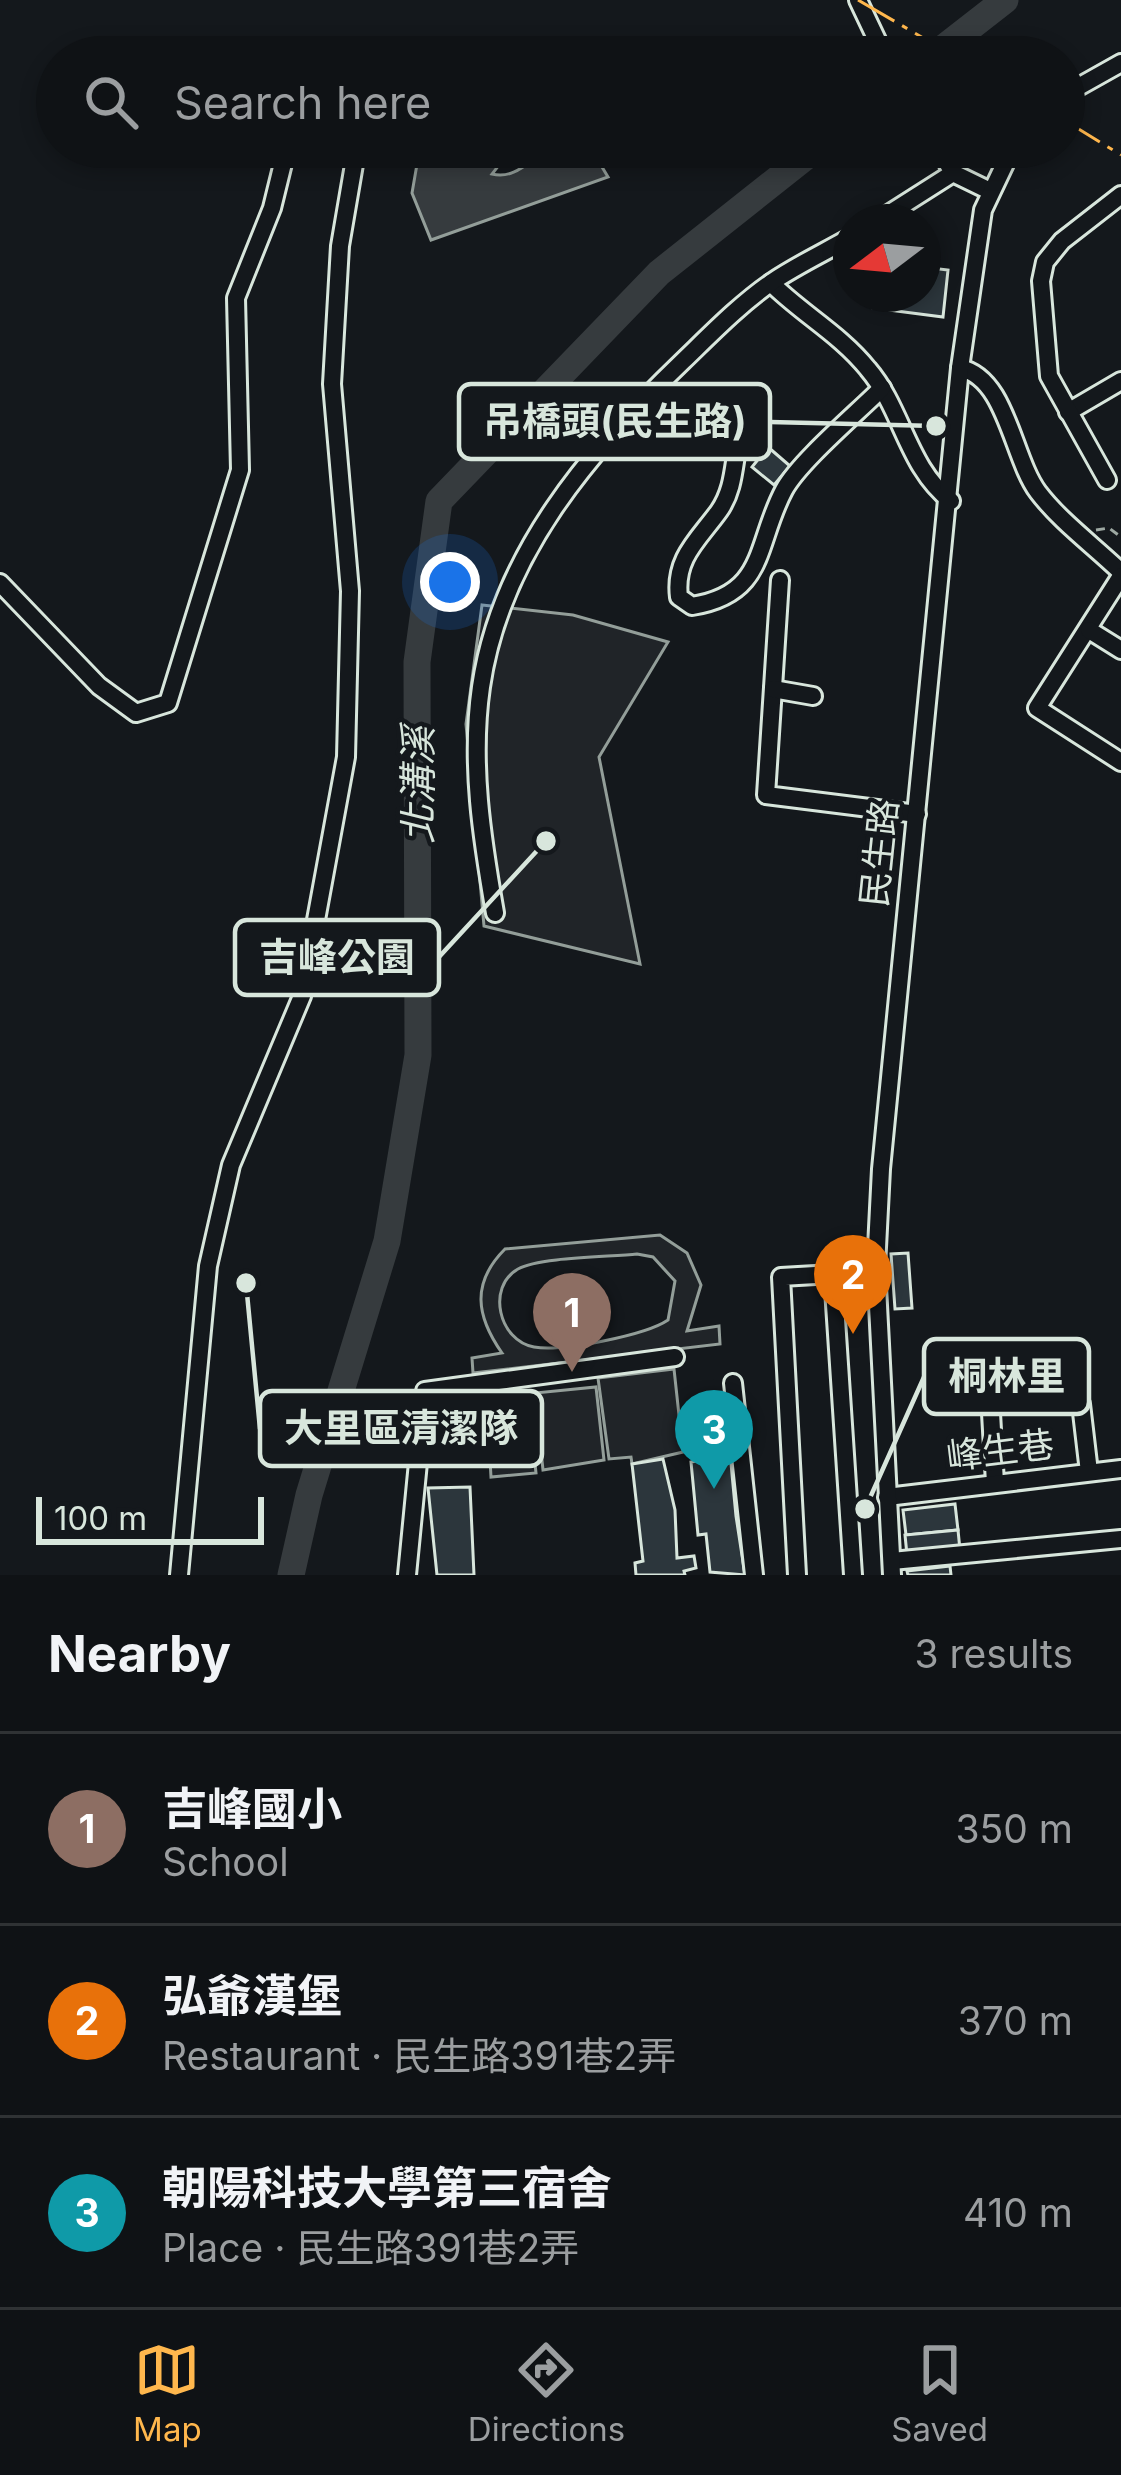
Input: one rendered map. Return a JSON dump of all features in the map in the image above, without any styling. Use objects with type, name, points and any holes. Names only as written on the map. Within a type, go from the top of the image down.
[{"type":"street","points":[[858,0],[874,36]]},
{"type":"street","points":[[1085,83],[1121,63]]},
{"type":"street","points":[[0,583],[99,686],[136,713],[168,704],[240,470],[236,298],[272,208],[282,168]]},
{"type":"street","points":[[178,1575],[208,1266],[231,1165],[302,996],[346,757],[350,591],[332,384],[340,246],[354,168]]},
{"type":"street","points":[[950,168],[990,191]]},
{"type":"street","name":"民生路","points":[[892,1568],[876,1268],[960,368],[990,191],[1002,168]]},
{"type":"street","points":[[904,204],[953,173]]},
{"type":"street","points":[[1107,480],[1049,376],[1042,332],[1045,262],[1080,224],[1121,195]]},
{"type":"street","points":[[495,914],[481,830],[476,746],[493,627],[551,507],[628,414],[771,283],[833,247]]},
{"type":"street","points":[[771,283],[839,336],[882,388],[927,483],[951,501]]},
{"type":"street","points":[[960,368],[976,371],[991,387],[1038,492],[1121,574],[1037,708],[1121,762]]},
{"type":"street","points":[[1068,412],[1121,381]]},
{"type":"street","points":[[736,455],[731,489],[718,514],[691,541],[677,583],[679,597],[692,606],[729,597],[752,573],[784,489],[882,388]]},
{"type":"street","points":[[780,580],[766,796],[917,814]]},
{"type":"street","points":[[1089,630],[1121,650]]},
{"type":"street","points":[[773,689],[813,696]]},
{"type":"street","points":[[796,1575],[781,1277],[833,1274],[853,1575]]},
{"type":"street","points":[[407,1575],[425,1391],[675,1358]]},
{"type":"street","points":[[733,1383],[754,1575]]},
{"type":"street","points":[[1081,1404],[1089,1472]]},
{"type":"street","points":[[991,1413],[995,1483]]},
{"type":"street","name":"峰生巷","points":[[887,1497],[1121,1469]]},
{"type":"street","points":[[892,1568],[1121,1539]]},
{"type":"path","points":[[1081,533],[1109,528],[1121,536]]},
{"type":"shaded area","points":[[416,168],[497,168],[492,174],[502,175],[521,168],[603,168],[608,177],[431,240],[412,193]]},
{"type":"shaded area","points":[[482,605],[573,615],[668,642],[599,757],[640,964],[484,926],[466,724]]},
{"type":"shaded area","points":[[660,1235],[687,1253],[701,1285],[687,1331],[719,1326],[720,1344],[473,1373],[472,1358],[502,1353],[487,1326],[481,1300],[487,1274],[505,1249]],"holes":[[[653,1257],[675,1281],[668,1320],[657,1326],[603,1341],[547,1348],[522,1343],[505,1324],[502,1288],[518,1269],[575,1258]]]},
{"type":"shaded area","points":[[674,1369],[683,1452],[632,1464],[631,1457],[609,1459],[598,1378]]},
{"type":"shaded area","points":[[596,1387],[604,1460],[543,1470],[535,1393]]},
{"type":"shaded area","points":[[530,1418],[536,1473],[491,1477],[490,1459],[515,1453],[513,1420]]},
{"type":"building","points":[[941,269],[948,270],[943,317],[904,312],[941,312]]},
{"type":"building","points":[[768,447],[790,466],[774,485],[752,467]]},
{"type":"building","points":[[908,1253],[912,1308],[895,1309],[891,1254]]},
{"type":"building","points":[[726,1411],[745,1575],[710,1572],[706,1534],[698,1535],[691,1462],[697,1461],[694,1431],[705,1429],[704,1420],[714,1419],[713,1412]]},
{"type":"building","points":[[663,1459],[675,1510],[677,1558],[694,1556],[696,1568],[684,1571],[685,1575],[636,1575],[635,1563],[643,1561],[632,1464]]},
{"type":"building","points":[[470,1487],[474,1575],[437,1575],[428,1488]]},
{"type":"building","points":[[955,1504],[958,1530],[906,1535],[903,1510]]},
{"type":"building","points":[[958,1530],[960,1550],[907,1555],[905,1535]]},
{"type":"building","points":[[950,1566],[951,1575],[908,1575],[907,1571]]},
{"type":"waterway","name":"北溝溪","points":[[959,36],[1005,0]]},
{"type":"waterway","name":"北溝溪","points":[[291,1575],[309,1495],[387,1241],[418,1055],[417,662],[439,501],[659,273],[792,168]]},
{"type":"power","points":[[858,0],[920,36]]},
{"type":"power","points":[[1085,133],[1121,155]]},
{"type":"place","name":"吊橋頭(民生路)","points":[[936,426]]},
{"type":"place","name":"吉峰公園","points":[[546,841]]},
{"type":"place","name":"大里區清潔隊","points":[[246,1283]]},
{"type":"place","name":"弘爺漢堡","points":[[853,1334]]},
{"type":"place","name":"吉峰國小","points":[[572,1372]]},
{"type":"place","name":"朝陽科技大學第三宿舍","points":[[714,1489]]},
{"type":"place","name":"桐林里","points":[[865,1509]]}]
